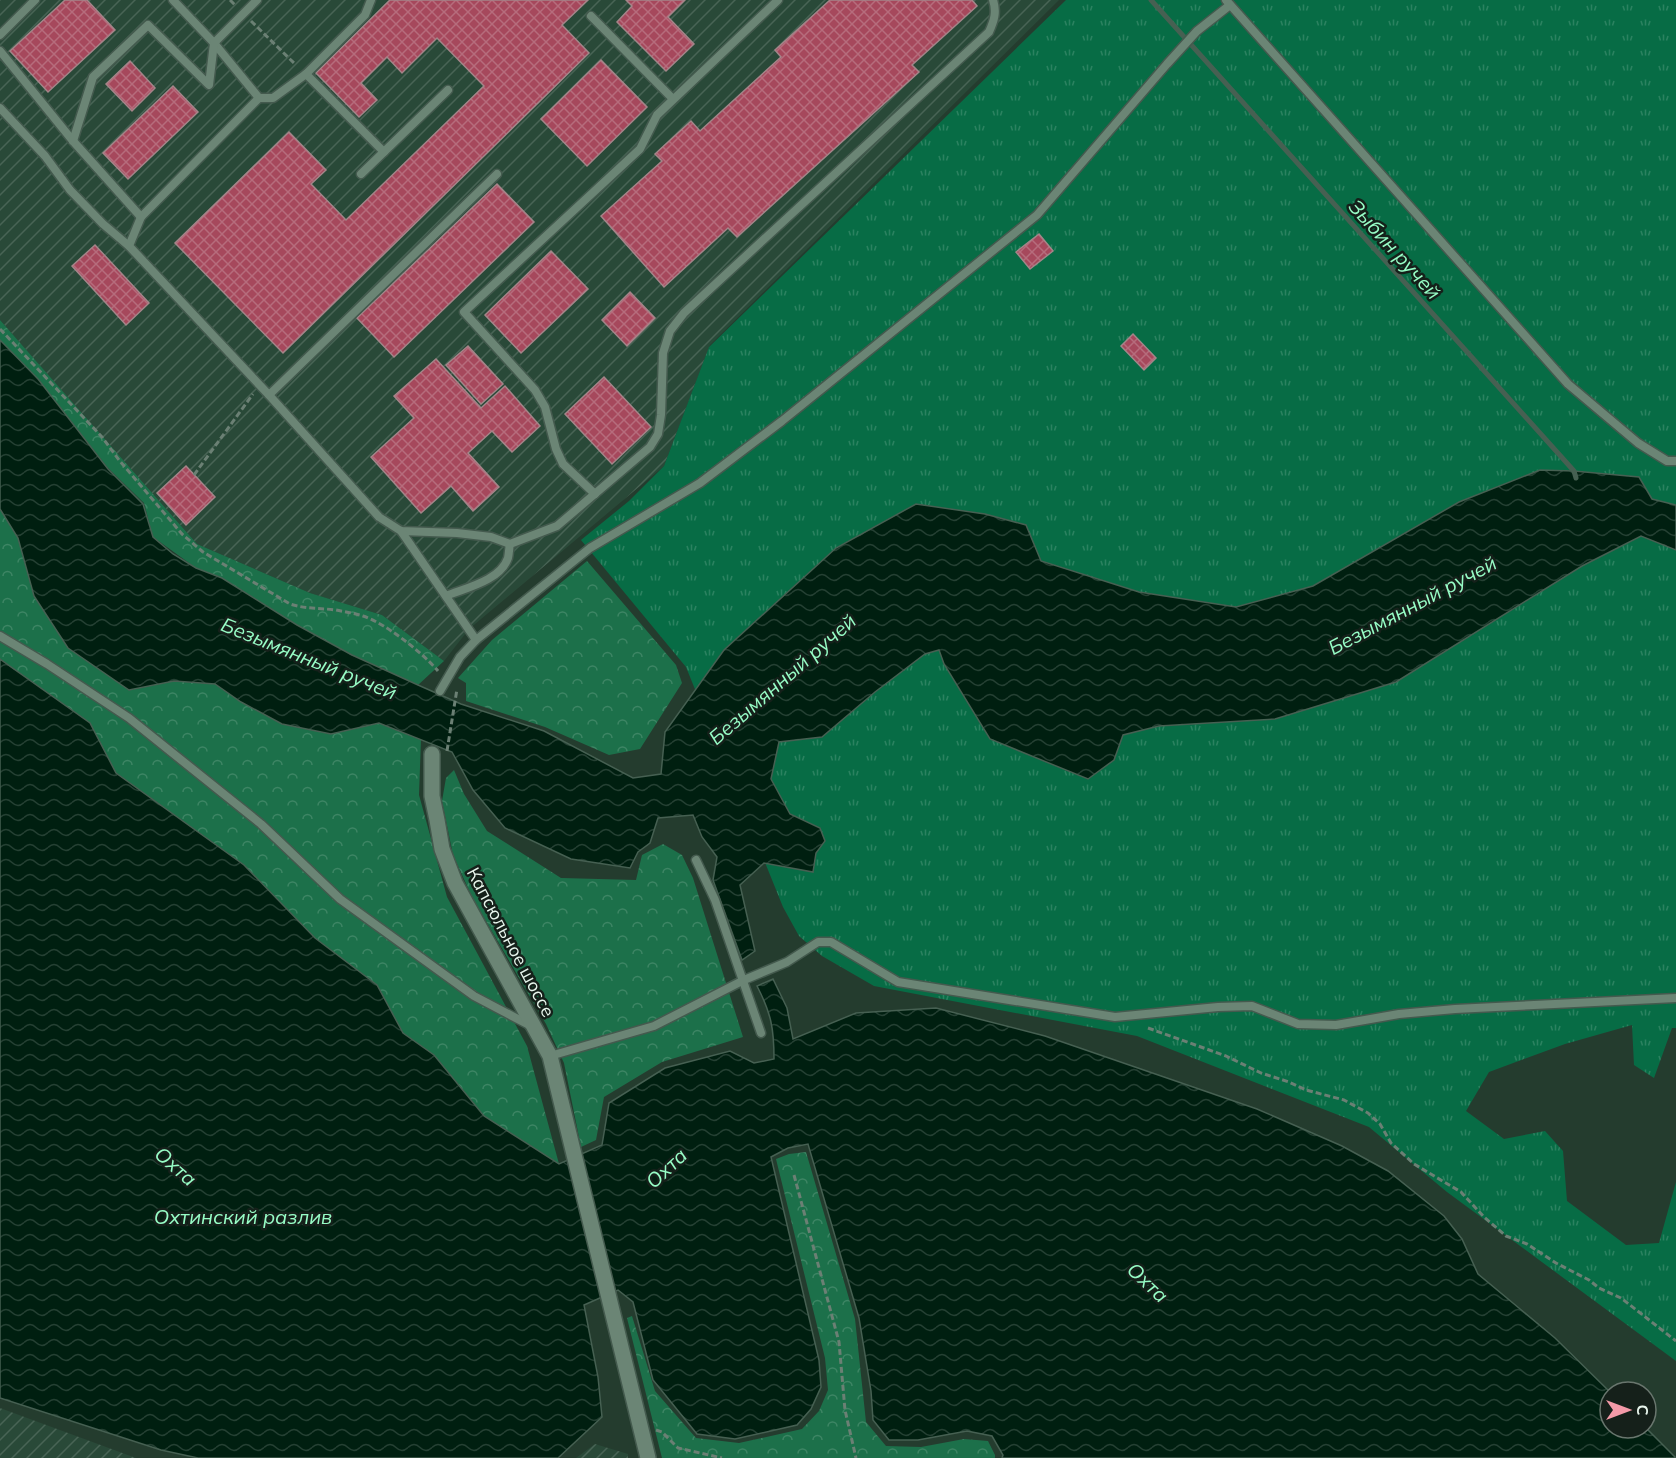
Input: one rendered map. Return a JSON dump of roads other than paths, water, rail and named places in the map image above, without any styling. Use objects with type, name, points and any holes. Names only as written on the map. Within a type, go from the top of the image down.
[{"type":"street","name":"Капсюльное шоссе","points":[[432,754],[432,796],[442,849],[455,883],[550,1056],[648,1458]]},
{"type":"lane","points":[[0,35],[35,0]]},
{"type":"lane","points":[[173,0],[214,43],[259,98]]},
{"type":"lane","points":[[73,141],[93,77],[147,25],[208,85],[214,43],[257,0]]},
{"type":"lane","points":[[129,246],[141,217],[259,98],[273,98],[306,74],[365,15],[371,0]]},
{"type":"lane","points":[[595,494],[563,464],[556,449],[545,407],[535,390],[464,312],[640,149],[657,115],[778,0]]},
{"type":"lane","points":[[400,531],[491,537],[510,544],[557,526],[650,447],[658,434],[661,415],[663,353],[670,331],[684,313],[989,32],[995,20],[993,0]]},
{"type":"lane","points":[[440,691],[460,657],[476,640],[590,548],[700,483],[791,414],[1037,215],[1167,64],[1228,2],[1569,384],[1638,443],[1666,461],[1676,461]]},
{"type":"lane","points":[[591,16],[673,99]]},
{"type":"lane","points":[[0,51],[73,141],[141,217]]},
{"type":"lane","points":[[306,74],[384,152]]},
{"type":"lane","points":[[361,174],[448,90]]},
{"type":"lane","points":[[0,108],[45,156],[70,189],[103,224],[129,246],[269,395],[379,518],[400,531],[476,640]]},
{"type":"lane","points":[[269,395],[497,174]]},
{"type":"lane","points":[[446,596],[486,580],[500,570],[508,559],[510,544]]},
{"type":"lane","points":[[0,636],[129,718],[261,824],[340,899],[474,996],[535,1028]]},
{"type":"lane","points":[[696,860],[715,900],[761,1033]]},
{"type":"lane","points":[[550,1056],[654,1026],[744,980],[787,962],[818,942],[831,942],[898,982],[1115,1017],[1252,1006],[1298,1024],[1336,1026],[1399,1014],[1455,1009],[1676,998]]},
{"type":"water","name":"Безымянный ручей","points":[[0,340],[38,379],[108,469],[143,504],[153,537],[173,554],[196,568],[222,578],[297,625],[352,655],[461,704],[544,731],[633,778],[661,774],[665,732],[724,650],[836,548],[916,504],[985,514],[1026,525],[1041,561],[1139,592],[1236,607],[1313,586],[1459,502],[1540,470],[1639,477],[1652,499],[1676,505],[1676,550],[1641,536],[1582,566],[1396,682],[1275,719],[1159,726],[1123,735],[1114,760],[1088,779],[990,739],[944,664],[939,650],[925,654],[822,737],[779,742],[771,779],[790,814],[820,828],[825,841],[816,853],[813,872],[764,863],[740,885],[755,951],[742,960],[713,880],[717,857],[702,837],[693,815],[658,818],[650,843],[638,852],[630,868],[571,859],[505,828],[473,790],[452,752],[379,723],[331,734],[282,724],[241,702],[215,684],[174,681],[129,690],[68,648],[34,596],[18,538],[0,509]]},
{"type":"water","name":"Охтинский разлив","points":[[0,659],[90,723],[116,773],[244,865],[315,938],[377,985],[403,1033],[434,1055],[484,1116],[559,1164],[602,1145],[609,1103],[665,1068],[730,1051],[754,1063],[774,1059],[771,1021],[757,986],[773,979],[787,1008],[793,1039],[856,1013],[936,1008],[1045,1036],[1257,1109],[1342,1146],[1388,1171],[1444,1216],[1462,1239],[1478,1274],[1555,1338],[1598,1380],[1598,1440],[1658,1440],[1676,1458],[1002,1458],[1003,1455],[992,1436],[967,1431],[918,1440],[889,1440],[873,1420],[871,1391],[859,1318],[808,1144],[788,1148],[771,1157],[819,1360],[821,1387],[811,1409],[797,1425],[735,1439],[697,1434],[653,1380],[633,1302],[618,1290],[584,1305],[598,1377],[602,1417],[558,1458],[198,1458],[161,1450],[0,1398]]},
{"type":"waterway","name":"Зыбин ручей","points":[[1151,0],[1574,471],[1576,478]]},
{"type":"water label","name":"Охта","points":[[176,1166]]},
{"type":"water label","name":"Охта","points":[[666,1168]]},
{"type":"water label","name":"Охта","points":[[1148,1282]]}]
